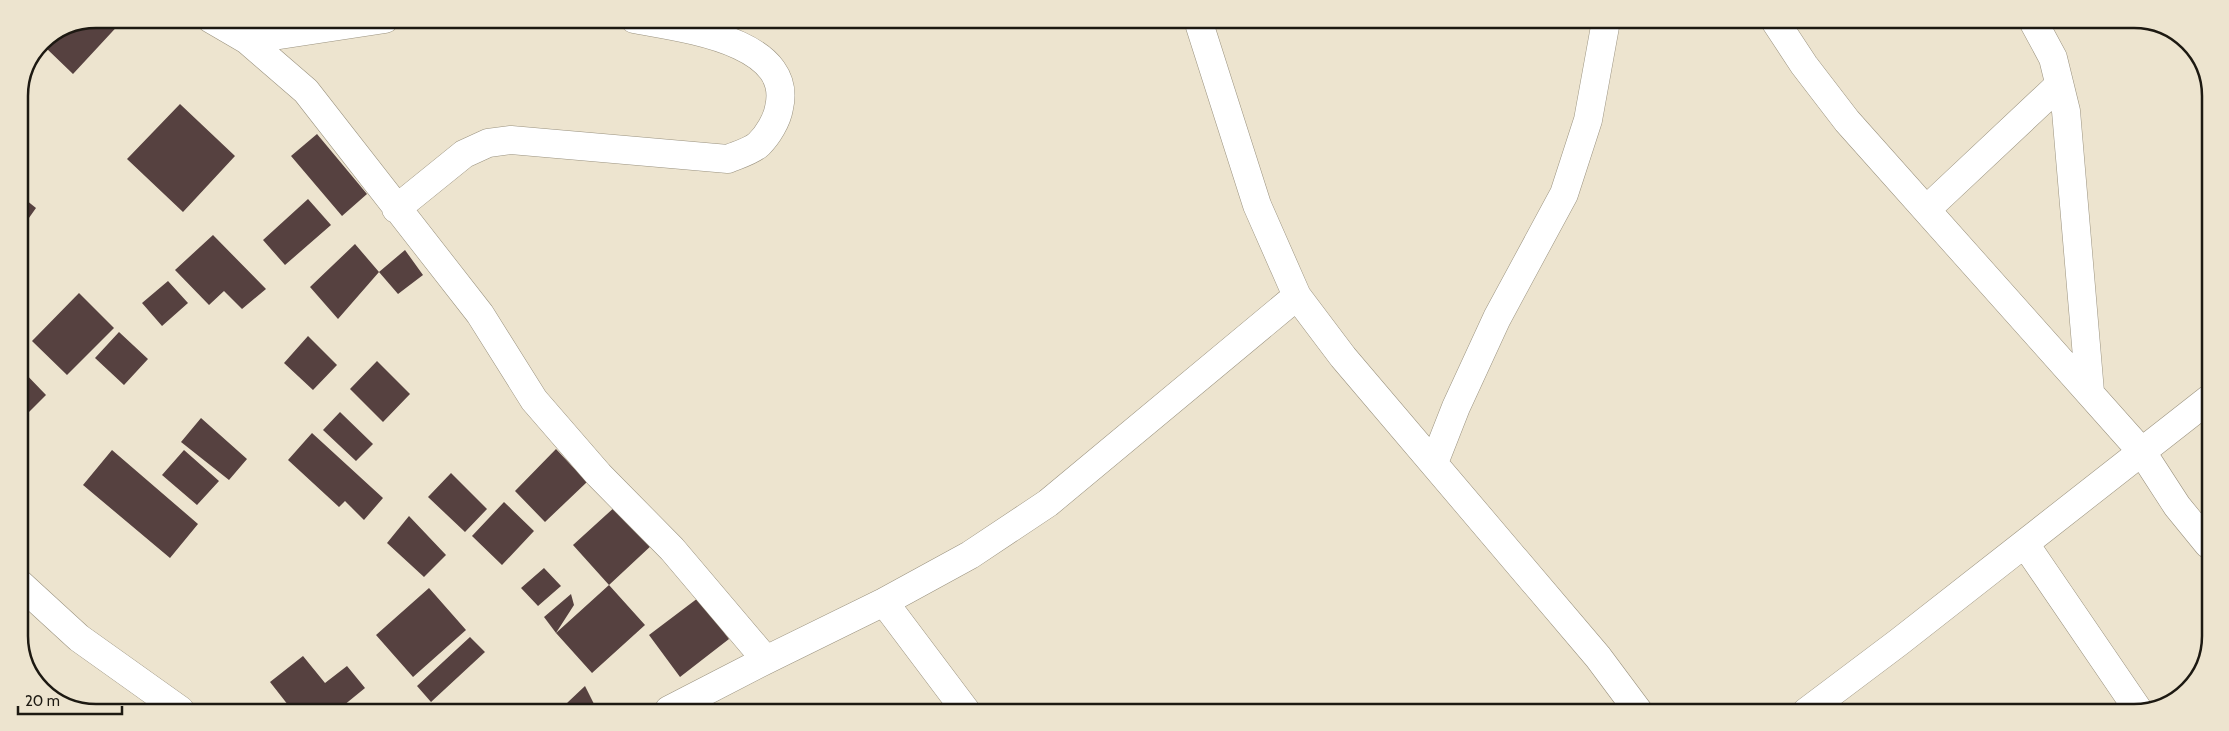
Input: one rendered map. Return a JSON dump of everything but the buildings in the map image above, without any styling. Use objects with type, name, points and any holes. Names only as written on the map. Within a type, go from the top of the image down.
[{"type":"street","points":[[226,28],[247,40],[306,91],[396,209],[480,314],[534,400],[548,418],[599,475],[672,549],[766,660]]},
{"type":"street","points":[[247,40],[326,28]]},
{"type":"street","points":[[396,209],[464,154],[488,143],[511,140],[728,159],[758,145],[777,118],[782,95],[774,70],[758,55],[708,33],[680,28]]},
{"type":"street","points":[[1201,28],[1257,205],[1297,296],[1343,357],[1598,657],[1633,704]]},
{"type":"street","points":[[1434,463],[1456,407],[1497,318],[1564,194],[1588,120],[1605,28]]},
{"type":"street","points":[[1780,28],[1804,65],[1847,121],[2142,452],[2177,506],[2202,536]]},
{"type":"street","points":[[2036,28],[2053,58],[2066,111],[2090,392]]},
{"type":"street","points":[[1927,209],[2060,85]]},
{"type":"street","points":[[681,704],[884,602],[970,556],[1048,504],[1297,296]]},
{"type":"street","points":[[1816,704],[2025,544],[2202,404]]},
{"type":"street","points":[[2025,544],[2135,704]]},
{"type":"street","points":[[28,591],[79,638],[172,704]]},
{"type":"street","points":[[884,602],[961,704]]}]
